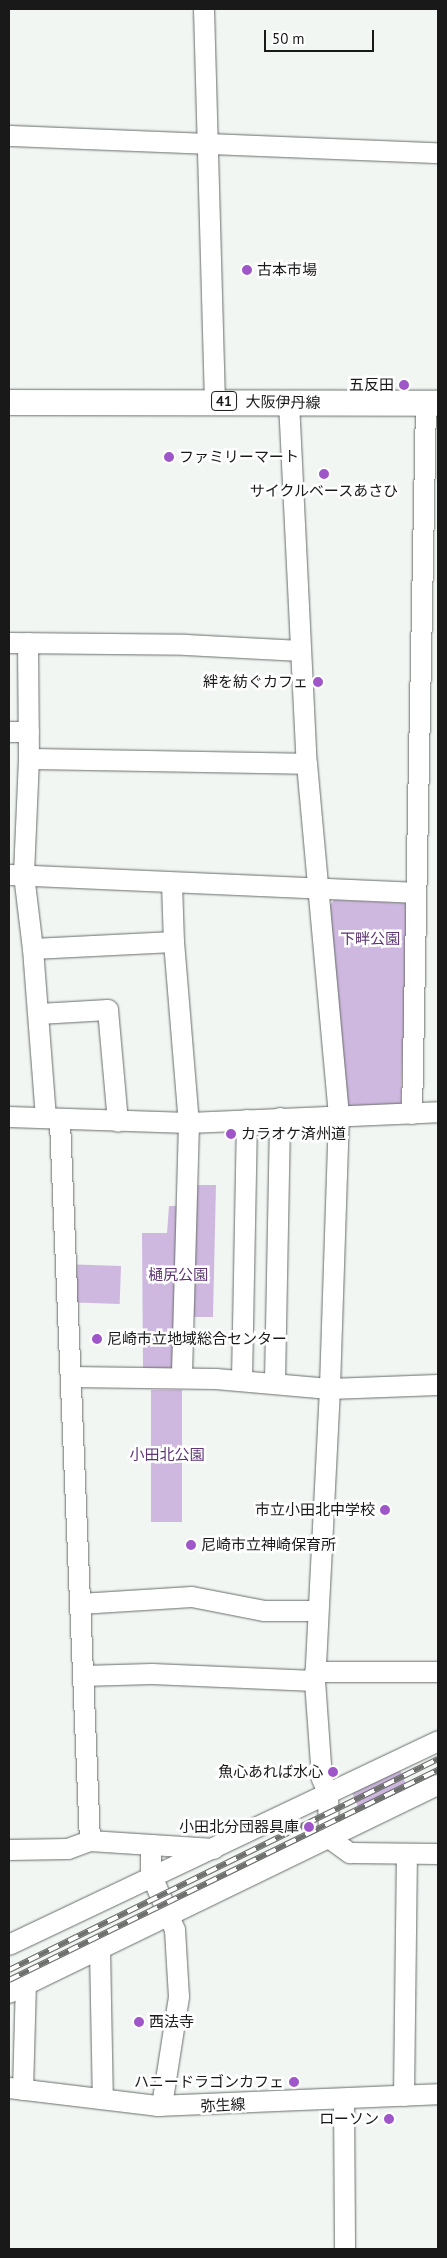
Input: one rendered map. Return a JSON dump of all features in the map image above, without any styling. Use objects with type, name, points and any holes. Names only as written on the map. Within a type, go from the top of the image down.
[{"type":"main road","name":"大阪伊丹線","points":[[9,402],[432,403]]},
{"type":"street","points":[[204,9],[215,401]]},
{"type":"street","points":[[9,136],[438,153]]},
{"type":"street","points":[[289,402],[307,764],[339,1115],[330,1389],[315,1677],[322,1779],[328,1792],[328,1838]]},
{"type":"street","points":[[412,1114],[415,893],[432,403]]},
{"type":"street","points":[[90,1841],[71,1378],[53,1120],[39,1014],[34,949],[16,875],[29,759],[29,732],[18,643],[186,645],[301,651]]},
{"type":"street","points":[[9,732],[29,732]]},
{"type":"street","points":[[29,759],[307,764]]},
{"type":"street","points":[[16,875],[415,893]]},
{"type":"street","points":[[172,882],[174,942],[189,1122],[182,1378]]},
{"type":"street","points":[[34,949],[174,942]]},
{"type":"street","points":[[39,1014],[108,1010],[118,1122]]},
{"type":"street","points":[[9,1117],[118,1122],[189,1122],[438,1112]]},
{"type":"street","points":[[275,1382],[280,1118]]},
{"type":"street","points":[[242,1380],[247,1120]]},
{"type":"street","points":[[71,1378],[242,1380],[330,1389],[438,1385]]},
{"type":"street","points":[[80,1604],[192,1597],[264,1611],[318,1611]]},
{"type":"street","points":[[83,1676],[152,1674],[315,1677],[438,1672]]},
{"type":"street","points":[[9,1946],[216,1849],[328,1792],[438,1741]]},
{"type":"street","points":[[16,2089],[18,1989],[438,1785]]},
{"type":"street","points":[[328,1838],[350,1853],[438,1854]]},
{"type":"street","points":[[9,1850],[68,1849],[90,1841],[216,1849]]},
{"type":"street","points":[[151,1845],[152,1874],[171,1914],[175,1930],[179,1997],[162,2106]]},
{"type":"street","points":[[404,2096],[407,1854]]},
{"type":"street","points":[[100,1949],[103,2099]]},
{"type":"street","name":"弥生線","points":[[16,2089],[162,2106],[438,2094]]},
{"type":"street","points":[[344,2099],[346,2249]]},
{"type":"green space","name":"下畔公園","points":[[334,900],[404,903],[408,906],[401,1103],[397,1106],[349,1106],[346,1102],[330,905]]},
{"type":"green space","name":"樋尻公園","points":[[193,1185],[216,1185],[213,1317],[179,1317],[178,1373],[143,1373],[142,1233],[167,1233],[169,1206],[192,1206]]},
{"type":"green space","points":[[77,1264],[121,1266],[120,1304],[76,1302]]},
{"type":"green space","name":"小田北公園","points":[[151,1390],[182,1390],[182,1522],[151,1522]]},
{"type":"green space","points":[[400,1770],[409,1791],[360,1812],[351,1791]]},
{"type":"railway","points":[[9,1970],[438,1759]]},
{"type":"railway","points":[[9,1980],[438,1770]]},
{"type":"place","name":"古本市場","points":[[247,270]]},
{"type":"place","name":"五反田","points":[[404,385]]},
{"type":"place","name":"ファミリーマート","points":[[169,457]]},
{"type":"place","name":"サイクルベースあさひ","points":[[324,474]]},
{"type":"place","name":"絆を紡ぐカフェ","points":[[318,682]]},
{"type":"place","name":"カラオケ済州道","points":[[231,1134]]},
{"type":"place","name":"尼崎市立地域総合センター","points":[[97,1339]]},
{"type":"place","name":"市立小田北中学校","points":[[385,1510]]},
{"type":"place","name":"尼崎市立神崎保育所","points":[[191,1545]]},
{"type":"place","name":"魚心あれば水心","points":[[333,1772]]},
{"type":"place","name":"小田北分団器具庫","points":[[309,1827]]},
{"type":"place","name":"西法寺","points":[[139,2022]]},
{"type":"place","name":"ハニードラゴンカフェ","points":[[294,2082]]},
{"type":"place","name":"ローソン","points":[[389,2119]]}]
